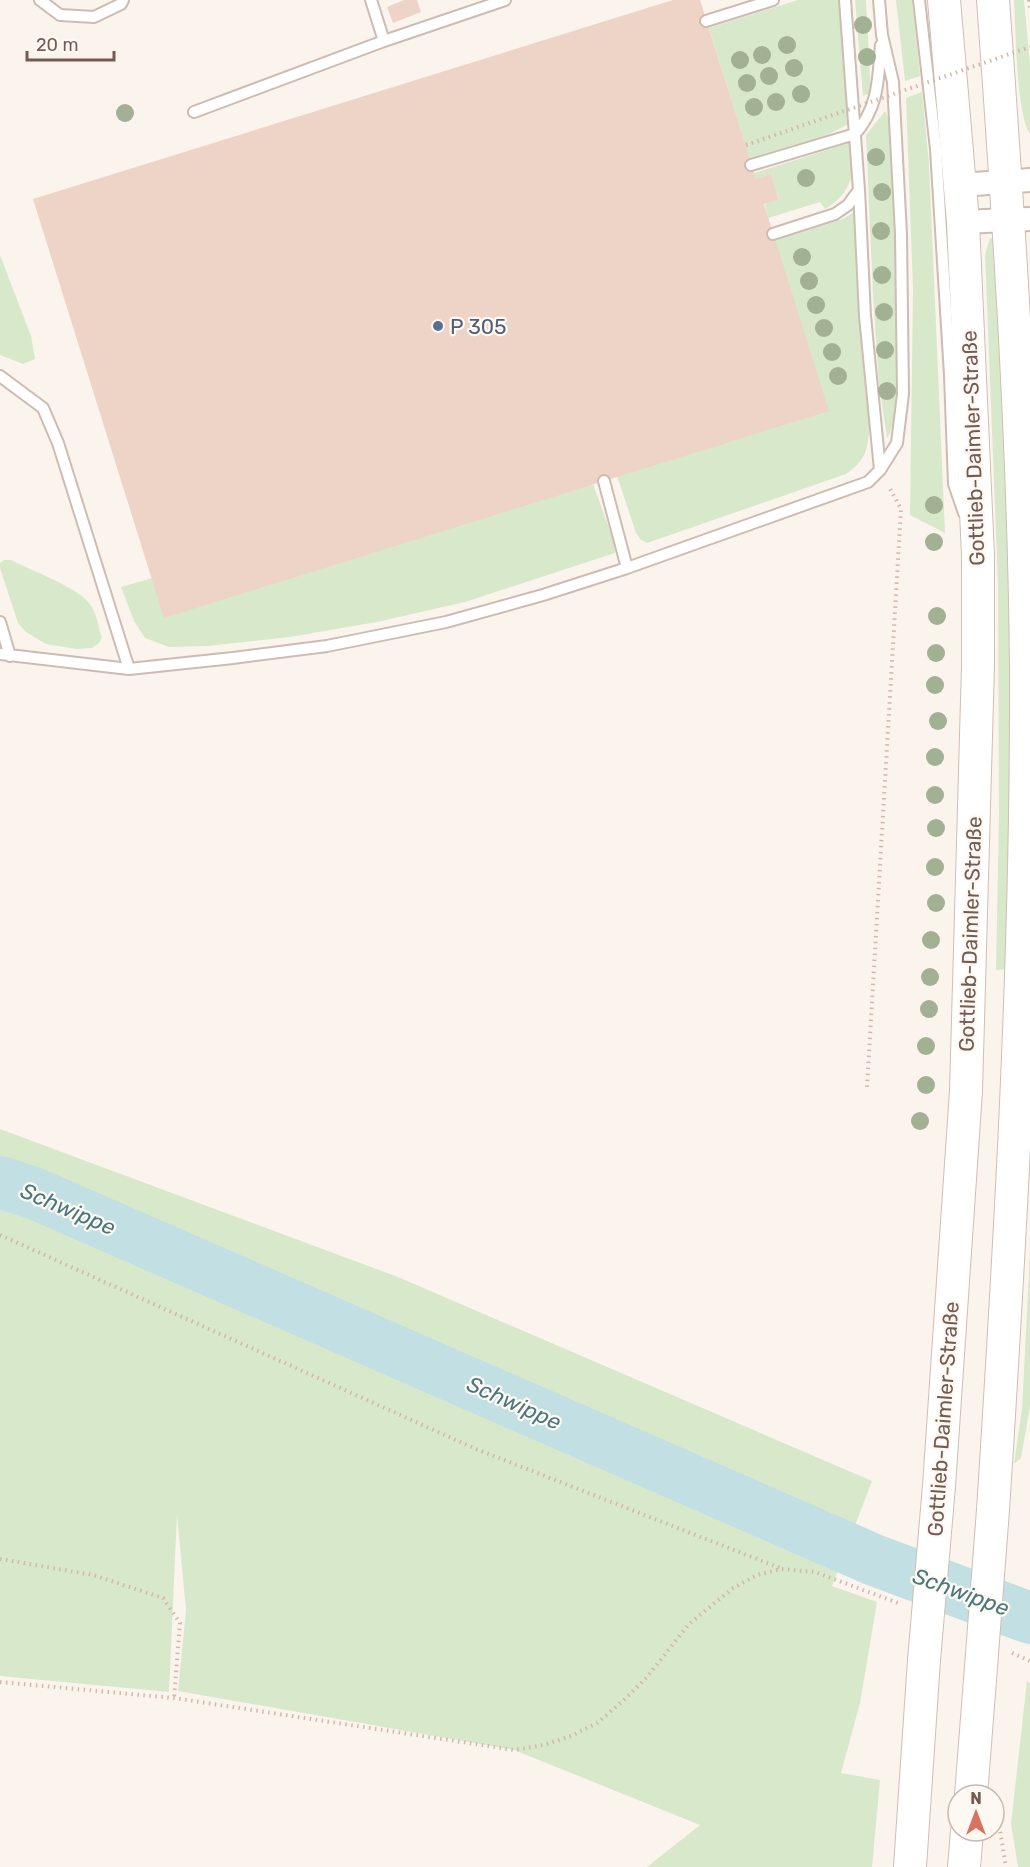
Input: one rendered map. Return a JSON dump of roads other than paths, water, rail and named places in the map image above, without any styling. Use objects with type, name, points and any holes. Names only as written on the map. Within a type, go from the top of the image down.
[{"type":"main road","name":"Gottlieb-Daimler-Straße","points":[[910,1867],[966,1091],[978,665],[978,556],[963,222],[944,0]]},
{"type":"main road","points":[[971,1783],[993,1510],[1009,1259],[1022,962],[1026,667],[1019,399],[1020,220],[1018,181],[993,0]]},
{"type":"main road","points":[[904,1867],[914,1834]]},
{"type":"main road","points":[[964,1867],[967,1843]]},
{"type":"street","points":[[960,185],[1018,181]]},
{"type":"street","points":[[963,222],[1020,220]]},
{"type":"street","points":[[1019,399],[1030,361]]},
{"type":"lane","points":[[40,0],[60,15],[94,17],[121,4],[123,0]]},
{"type":"lane","points":[[371,0],[384,41]]},
{"type":"lane","points":[[194,112],[384,41],[505,0]]},
{"type":"lane","points":[[706,21],[773,0]]},
{"type":"lane","points":[[845,0],[859,190],[865,316],[880,470]]},
{"type":"lane","points":[[0,622],[5,655],[129,669],[338,644],[446,622],[543,595],[627,568],[868,482],[880,470],[897,442],[903,394],[901,234],[893,82],[882,35],[879,0]]},
{"type":"lane","points":[[918,0],[936,149],[950,375],[954,484],[978,556]]},
{"type":"lane","points":[[751,165],[855,134],[867,121],[876,96],[882,35]]},
{"type":"lane","points":[[773,234],[835,214],[848,205],[859,190]]},
{"type":"lane","points":[[0,376],[43,408],[58,442],[129,669]]},
{"type":"lane","points":[[604,481],[627,568]]},
{"type":"waterway","name":"Schwippe","points":[[0,1182],[36,1194],[874,1560],[1030,1618]]},
{"type":"place","name":"P 305","points":[[438,326]]}]
